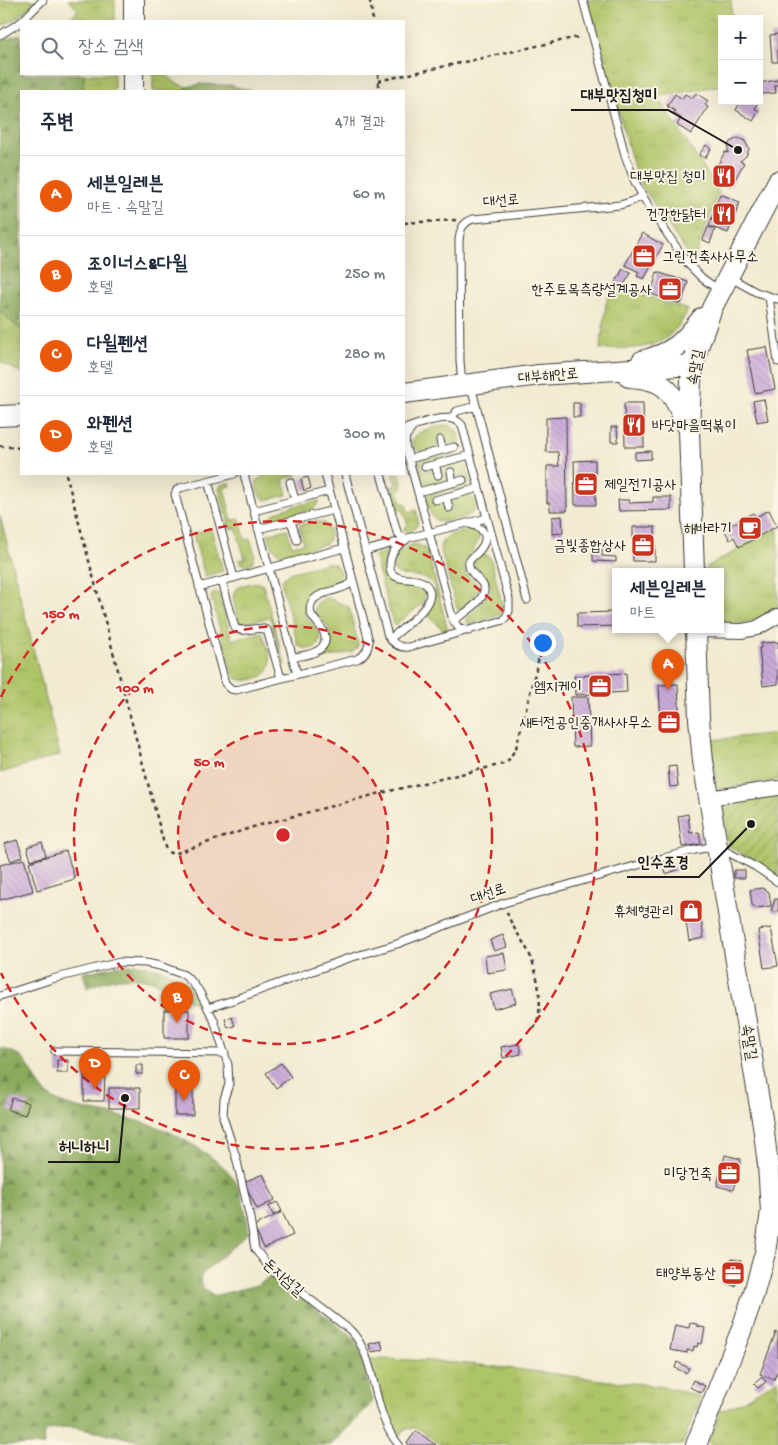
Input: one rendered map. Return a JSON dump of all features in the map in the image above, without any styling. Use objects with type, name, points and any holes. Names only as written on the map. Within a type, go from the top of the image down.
[{"type":"street","points":[[134,0],[134,20]]},
{"type":"street","points":[[133,75],[133,90]]},
{"type":"street","name":"속말길","points":[[694,568],[689,431],[690,388],[693,365],[704,327],[720,292],[778,181]]},
{"type":"street","points":[[524,376],[539,369],[622,363],[662,355],[685,340],[720,292]]},
{"type":"street","name":"대부해안로","points":[[405,393],[524,376],[693,365]]},
{"type":"street","points":[[553,374],[562,378],[572,379],[626,377],[652,380],[669,390],[689,431]]},
{"type":"street","points":[[0,416],[20,415]]},
{"type":"street","points":[[724,630],[742,631],[757,628],[778,616]]},
{"type":"street","name":"속말길","points":[[696,633],[700,737],[708,798],[763,1125],[774,1204],[765,1253],[753,1296],[696,1445]]},
{"type":"street","points":[[708,798],[778,788]]},
{"type":"lane","points":[[23,20],[43,0]]},
{"type":"lane","points":[[583,0],[625,155],[635,182],[643,196],[688,264],[720,292],[778,299]]},
{"type":"lane","points":[[0,35],[20,22]]},
{"type":"lane","name":"대선로","points":[[527,600],[476,406],[466,384],[460,361],[459,241],[463,225],[473,219],[620,205],[643,196]]},
{"type":"lane","points":[[769,297],[778,362]]},
{"type":"lane","points":[[451,418],[458,411],[476,406]]},
{"type":"lane","points":[[345,475],[390,638],[396,645],[402,648],[409,647],[471,631],[504,620],[510,611],[509,599],[462,425],[459,421],[446,417],[405,429]]},
{"type":"lane","points":[[415,426],[408,433],[405,440],[418,492],[453,620],[458,627],[471,631]]},
{"type":"lane","points":[[440,440],[442,450]]},
{"type":"lane","points":[[409,459],[454,447]]},
{"type":"lane","points":[[425,467],[470,455]]},
{"type":"lane","points":[[435,464],[438,474]]},
{"type":"lane","points":[[451,472],[453,483]]},
{"type":"lane","points":[[230,475],[180,488],[175,494],[199,587],[228,686],[236,690],[357,659],[366,652],[368,641],[325,475]]},
{"type":"lane","points":[[244,475],[297,674]]},
{"type":"lane","points":[[381,475],[397,532],[401,538],[406,540]]},
{"type":"lane","points":[[208,480],[234,578]]},
{"type":"lane","points":[[418,492],[463,480]]},
{"type":"lane","points":[[290,482],[295,500]]},
{"type":"lane","points":[[435,500],[479,488]]},
{"type":"lane","points":[[254,510],[329,491]]},
{"type":"lane","points":[[446,497],[449,508]]},
{"type":"lane","points":[[258,529],[334,510]]},
{"type":"lane","points":[[365,551],[487,518]]},
{"type":"lane","points":[[292,521],[297,540]]},
{"type":"lane","points":[[453,620],[468,611],[481,598],[484,590],[469,565],[470,561],[482,548],[485,534],[481,528],[467,523]]},
{"type":"lane","points":[[390,638],[422,611],[429,600],[430,590],[424,583],[398,579],[391,572],[389,562],[392,553],[396,547],[406,540]]},
{"type":"lane","points":[[199,587],[344,548]]},
{"type":"lane","points":[[222,581],[235,628],[239,630],[258,628],[267,630],[281,678]]},
{"type":"lane","points":[[292,657],[314,653],[320,650],[323,645],[324,633],[310,613],[310,607],[316,597],[342,589],[353,582]]},
{"type":"lane","points":[[716,846],[756,867],[778,882]]},
{"type":"lane","name":"대선로","points":[[208,1008],[346,959],[397,944],[504,903],[663,858],[716,846]]},
{"type":"lane","name":"돈지섬길","points":[[0,996],[92,968],[132,961],[160,966],[184,975],[199,991],[208,1008],[225,1052],[229,1076],[223,1117],[236,1157],[256,1249],[262,1259],[272,1269],[350,1330],[361,1342],[380,1410],[389,1431],[399,1445]]},
{"type":"lane","points":[[55,1051],[225,1052]]},
{"type":"path","points":[[370,0],[373,20]]},
{"type":"path","points":[[378,81],[578,37]]},
{"type":"path","points":[[378,75],[379,90]]},
{"type":"path","points":[[405,223],[473,219]]},
{"type":"path","points":[[0,446],[20,448]]},
{"type":"path","points":[[66,475],[164,844],[166,850],[170,853],[252,827],[373,795],[503,764],[508,761],[516,748],[545,634]]},
{"type":"path","points":[[504,903],[509,920],[528,950],[532,964],[539,995],[540,1010],[538,1021],[534,1028]]},
{"type":"green space","points":[[0,0],[37,0],[17,18],[0,27]]},
{"type":"green space","points":[[68,0],[115,0],[115,20],[68,20],[78,10]]},
{"type":"green space","points":[[587,0],[731,0],[732,15],[718,15],[718,86],[658,97],[719,192],[693,262],[642,186],[635,171]]},
{"type":"green space","points":[[20,35],[20,75],[84,75],[83,90],[20,90],[20,329],[0,311],[0,42]]},
{"type":"green space","points":[[84,75],[114,75],[114,90],[83,90]]},
{"type":"green space","points":[[153,75],[167,75],[176,83],[187,87],[186,90],[153,90]]},
{"type":"green space","points":[[200,84],[230,85],[248,90],[186,90],[187,87]]},
{"type":"green space","points":[[612,285],[688,310],[680,324],[662,341],[640,347],[600,349],[606,304]]},
{"type":"green space","points":[[0,311],[20,329],[20,372],[0,361]]},
{"type":"green space","points":[[446,425],[456,430],[461,450],[457,455],[422,464],[423,471],[433,469],[436,478],[442,476],[439,467],[462,462],[467,468],[471,482],[466,488],[432,496],[434,504],[443,502],[447,511],[452,509],[450,500],[468,496],[474,499],[476,504],[474,511],[469,515],[441,522],[435,519],[430,512],[427,503],[429,495],[440,489],[466,484],[465,476],[456,477],[452,469],[447,470],[449,480],[430,484],[426,483],[420,477],[419,462],[423,459],[456,450],[455,443],[446,444],[443,437],[437,439],[439,448],[422,452],[414,448],[412,441],[422,431]]},
{"type":"green space","points":[[264,475],[297,476],[283,479],[287,495],[266,500],[258,492],[256,487],[257,481]]},
{"type":"green space","points":[[393,475],[400,475],[403,488],[398,490],[402,504],[406,503],[408,512],[416,510],[417,526],[410,532],[404,531],[403,528],[408,526],[403,510],[398,511],[391,487],[396,485]]},
{"type":"green space","points":[[230,482],[231,486],[224,488],[232,520],[240,519],[245,540],[250,538],[255,555],[252,563],[243,565],[239,560],[245,559],[236,528],[230,529],[219,489],[221,485]]},
{"type":"green space","points":[[320,501],[313,510],[267,521],[282,510]]},
{"type":"green space","points":[[0,516],[60,755],[0,773]]},
{"type":"green space","points":[[316,521],[325,523],[329,528],[330,536],[326,544],[287,555],[280,554],[272,547],[268,534],[287,529],[292,546],[304,543],[299,525]]},
{"type":"green space","points":[[778,528],[778,608],[751,621],[724,626],[724,568],[706,567]]},
{"type":"green space","points":[[211,529],[223,571],[205,576],[193,534]]},
{"type":"green space","points":[[473,529],[478,531],[478,543],[465,562],[464,568],[467,576],[480,587],[465,608],[459,610],[457,609],[440,547],[445,538],[458,532]]},
{"type":"green space","points":[[416,544],[428,552],[447,627],[446,631],[428,615],[435,592],[434,586],[430,581],[425,578],[400,575],[393,569],[393,564],[399,552]]},
{"type":"green space","points":[[387,552],[384,566],[386,575],[398,583],[421,587],[426,593],[422,604],[395,625],[374,555]]},
{"type":"green space","points":[[483,554],[489,556],[491,560],[503,607],[499,615],[495,617],[469,624],[467,619],[491,591],[491,585],[473,564],[475,558]]},
{"type":"green space","points":[[327,563],[336,566],[340,573],[339,578],[308,598],[305,607],[306,614],[320,635],[320,641],[315,648],[305,649],[298,645],[282,587],[282,580],[289,573]]},
{"type":"green space","points":[[255,582],[263,585],[285,665],[283,666],[270,617],[240,625],[233,596],[234,592],[240,586]]},
{"type":"green space","points":[[214,592],[219,594],[232,640],[262,632],[271,663],[266,673],[262,676],[250,680],[242,680],[237,679],[232,673],[211,597]]},
{"type":"green space","points":[[324,598],[349,607],[358,644],[357,648],[352,652],[314,661],[322,655],[330,641],[327,626],[317,616],[315,610],[317,603]]},
{"type":"green space","points":[[778,733],[778,780],[717,790],[711,740]]},
{"type":"green space","points":[[778,793],[778,878],[729,846],[721,806],[726,801]]},
{"type":"green space","points":[[138,964],[166,971],[183,980],[196,994],[200,1003],[197,1005],[160,984],[139,978],[108,980],[87,988],[83,973],[122,965]]},
{"type":"green space","points":[[0,1049],[20,1056],[41,1087],[55,1100],[70,1106],[118,1116],[165,1130],[204,1152],[223,1166],[230,1174],[240,1193],[249,1232],[201,1275],[202,1287],[213,1296],[257,1285],[273,1275],[354,1338],[361,1354],[373,1402],[331,1445],[155,1445],[70,1427],[49,1430],[43,1435],[44,1445],[0,1445]]},
{"type":"green space","points":[[370,1359],[399,1359],[515,1369],[664,1387],[701,1398],[682,1445],[441,1445],[417,1428],[404,1429],[399,1439],[387,1419]]},
{"type":"green space","points":[[778,1379],[778,1445],[710,1445],[709,1442],[720,1411],[743,1401]]},
{"type":"building","points":[[778,34],[778,62],[772,62],[770,35]]},
{"type":"building","points":[[777,80],[778,85],[775,85],[776,93],[763,94],[763,82]]},
{"type":"building","points":[[696,93],[708,101],[705,105],[708,107],[691,134],[677,125],[681,118],[667,106],[675,94],[682,99],[685,94],[692,98]]},
{"type":"building","points":[[739,105],[756,105],[755,109],[759,111],[753,121],[736,110]]},
{"type":"building","points":[[738,138],[745,141],[749,149],[746,156],[740,161],[744,163],[731,186],[712,175],[725,152],[728,153],[730,142]]},
{"type":"building","points":[[706,145],[711,149],[705,158],[699,155]]},
{"type":"building","points":[[720,194],[740,202],[728,233],[709,226]]},
{"type":"building","points":[[708,227],[715,229],[710,243],[703,240]]},
{"type":"building","points":[[642,233],[663,245],[644,279],[637,276],[639,272],[625,265]]},
{"type":"building","points":[[623,269],[631,273],[622,288],[615,283]]},
{"type":"building","points":[[657,272],[688,282],[681,304],[648,293],[650,286],[653,287]]},
{"type":"building","points":[[767,347],[775,389],[755,393],[747,350]]},
{"type":"building","points":[[764,399],[768,420],[757,422],[753,401]]},
{"type":"building","points":[[573,403],[580,403],[580,417],[573,417]]},
{"type":"building","points":[[624,403],[643,403],[644,447],[625,447]]},
{"type":"building","points":[[566,417],[567,511],[550,511],[550,503],[547,503],[547,466],[559,466],[558,452],[546,452],[546,418]]},
{"type":"building","points":[[611,427],[617,427],[618,442],[611,442]]},
{"type":"building","points":[[651,451],[651,459],[635,460],[635,452]]},
{"type":"building","points":[[595,460],[596,505],[575,505],[574,461]]},
{"type":"building","points":[[308,477],[311,488],[304,491],[301,479]]},
{"type":"building","points":[[653,497],[671,497],[671,510],[619,511],[618,500],[629,500],[629,503],[653,502]]},
{"type":"building","points":[[769,510],[777,526],[739,547],[734,537],[730,540],[724,529],[753,513],[756,517]]},
{"type":"building","points":[[562,516],[563,533],[552,534],[552,517]]},
{"type":"building","points":[[633,527],[655,527],[655,561],[633,561]]},
{"type":"building","points":[[593,547],[602,547],[602,556],[616,557],[616,562],[593,561]]},
{"type":"building","points":[[612,612],[612,626],[577,627],[577,613]]},
{"type":"building","points":[[778,642],[778,684],[763,686],[759,648],[761,648],[761,643]]},
{"type":"building","points":[[626,673],[627,692],[575,695],[574,676]]},
{"type":"building","points":[[678,684],[680,727],[661,728],[659,685]]},
{"type":"building","points":[[571,697],[588,697],[590,746],[573,747]]},
{"type":"building","points":[[676,766],[678,786],[670,787],[668,767]]},
{"type":"building","points":[[688,814],[690,833],[699,832],[701,844],[682,847],[678,816]]},
{"type":"building","points":[[17,840],[23,856],[11,861],[4,844]]},
{"type":"building","points":[[42,842],[46,856],[31,860],[27,847]]},
{"type":"building","points":[[66,851],[75,879],[37,890],[29,862]]},
{"type":"building","points":[[24,859],[33,891],[0,900],[0,865]]},
{"type":"building","points":[[675,865],[677,870],[666,874],[664,869]]},
{"type":"building","points":[[734,870],[745,870],[745,878],[734,878]]},
{"type":"building","points":[[762,888],[769,892],[771,906],[757,908],[752,905],[750,890]]},
{"type":"building","points":[[775,899],[778,899],[778,913],[771,911]]},
{"type":"building","points":[[698,902],[704,938],[689,941],[683,904]]},
{"type":"building","points":[[771,928],[778,966],[764,968],[758,930]]},
{"type":"building","points":[[503,935],[507,947],[494,951],[490,940]]},
{"type":"building","points":[[504,953],[507,970],[487,973],[485,956]]},
{"type":"building","points":[[512,989],[516,1003],[494,1009],[490,994]]},
{"type":"building","points":[[170,1002],[183,1003],[183,1010],[189,1010],[189,1038],[164,1038],[164,1010],[170,1010]]},
{"type":"building","points":[[232,1017],[235,1026],[228,1028],[225,1019]]},
{"type":"building","points":[[519,1044],[521,1054],[503,1058],[501,1047]]},
{"type":"building","points":[[57,1060],[68,1060],[68,1073],[57,1073]]},
{"type":"building","points":[[281,1063],[291,1077],[276,1088],[266,1073]]},
{"type":"building","points":[[136,1065],[143,1065],[143,1074],[136,1074]]},
{"type":"building","points":[[84,1074],[105,1074],[104,1101],[84,1101]]},
{"type":"building","points":[[175,1086],[193,1086],[193,1115],[175,1115]]},
{"type":"building","points":[[109,1088],[140,1088],[140,1108],[109,1108]]},
{"type":"building","points":[[12,1098],[29,1103],[25,1115],[8,1110]]},
{"type":"building","points":[[725,1155],[741,1159],[733,1190],[717,1186]]},
{"type":"building","points":[[263,1174],[275,1200],[257,1209],[244,1182]]},
{"type":"building","points":[[277,1202],[282,1211],[273,1215],[269,1206]]},
{"type":"building","points":[[282,1212],[293,1235],[264,1248],[254,1226]]},
{"type":"building","points":[[731,1259],[741,1261],[735,1286],[725,1283]]},
{"type":"building","points":[[690,1323],[705,1328],[702,1344],[698,1343],[697,1347],[694,1346],[693,1351],[687,1350],[687,1353],[670,1350],[675,1325],[689,1328]]},
{"type":"building","points":[[776,1332],[778,1333],[778,1369],[774,1380],[760,1374]]},
{"type":"building","points":[[381,1341],[383,1350],[371,1352],[369,1344]]},
{"type":"building","points":[[677,1362],[689,1368],[686,1373],[675,1368]]},
{"type":"building","points":[[762,1377],[766,1382],[758,1388],[754,1384]]},
{"type":"building","points":[[693,1380],[705,1386],[701,1393],[690,1387]]},
{"type":"building","points":[[416,1431],[436,1445],[410,1445],[407,1443]]},
{"type":"place","name":"대부맛집청미","points":[[738,150]]},
{"type":"place","name":"대부맛집 청미","points":[[724,176]]},
{"type":"place","name":"건강한닭터","points":[[724,214]]},
{"type":"place","name":"그린건축사사무소","points":[[644,256]]},
{"type":"place","name":"한주토목측량설계공사","points":[[670,289]]},
{"type":"place","name":"바닷마을떡볶이","points":[[634,425]]},
{"type":"place","name":"제일전기공사","points":[[586,484]]},
{"type":"place","name":"해바라기","points":[[750,528]]},
{"type":"place","name":"금빛종합상사","points":[[643,545]]},
{"type":"place","name":"엠지케이","points":[[600,686]]},
{"type":"place","name":"세븐일레븐","points":[[668,690]]},
{"type":"place","name":"새터전공인중개사사무소","points":[[669,722]]},
{"type":"place","name":"인수조경","points":[[751,824]]},
{"type":"place","name":"휴체형관리","points":[[691,911]]},
{"type":"place","name":"조이너스&다윌","points":[[177,1023]]},
{"type":"place","name":"와펜션","points":[[95,1089]]},
{"type":"place","name":"허니하니","points":[[125,1098]]},
{"type":"place","name":"다윌펜션","points":[[184,1101]]},
{"type":"place","name":"미당건축","points":[[729,1173]]},
{"type":"place","name":"태양부동산","points":[[733,1273]]}]
